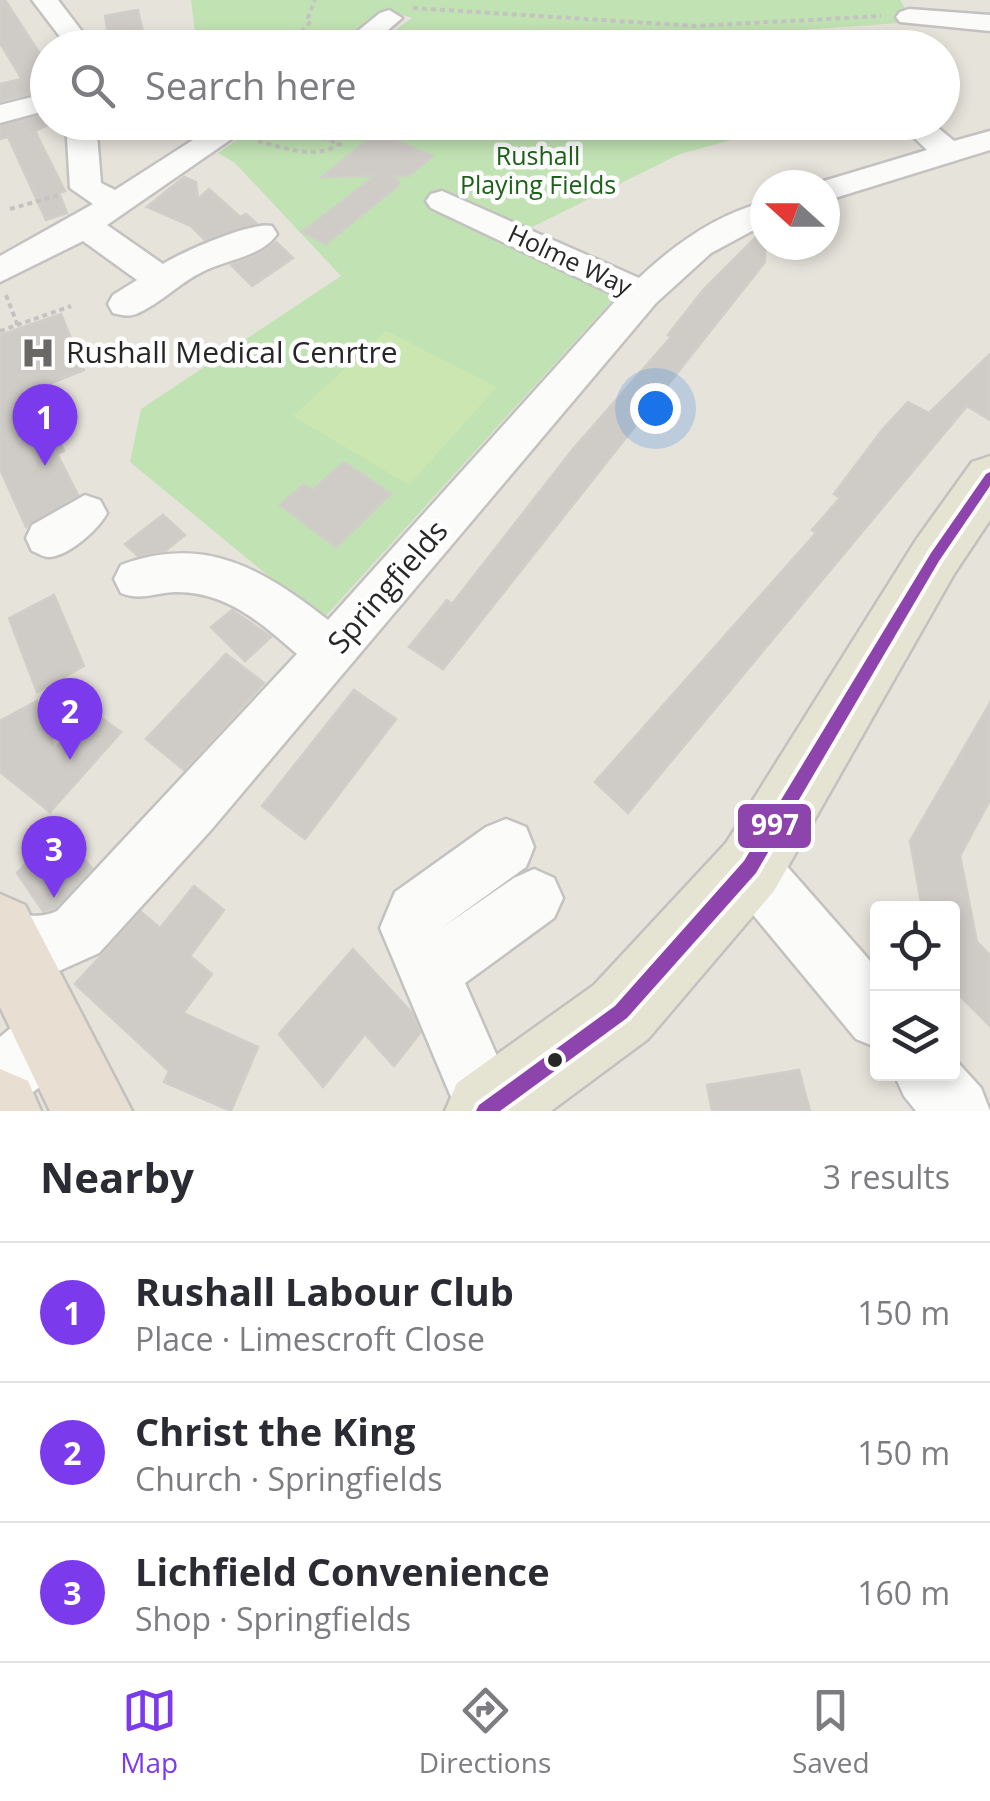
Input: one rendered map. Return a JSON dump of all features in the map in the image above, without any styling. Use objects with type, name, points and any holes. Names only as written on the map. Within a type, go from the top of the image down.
[{"type":"highway","points":[[4,938],[68,1083]]},
{"type":"main road","points":[[487,1110],[621,1012],[750,866],[925,573],[990,477]]},
{"type":"street","points":[[45,0],[68,30]]},
{"type":"street","points":[[373,30],[396,12]]},
{"type":"street","points":[[909,18],[990,23]]},
{"type":"street","points":[[0,114],[30,106]]},
{"type":"street","points":[[86,140],[100,195]]},
{"type":"street","points":[[0,270],[77,230],[100,195],[210,140]]},
{"type":"street","points":[[934,140],[948,152]]},
{"type":"street","points":[[840,186],[990,140]]},
{"type":"street","name":"Holme Way","points":[[442,201],[644,294]]},
{"type":"street","name":"Springfields","points":[[4,938],[41,949],[78,932],[192,810],[644,294],[680,257],[705,239],[750,219]]},
{"type":"street","points":[[77,230],[162,281]]},
{"type":"street","points":[[126,304],[195,260],[213,257],[260,234]]},
{"type":"street","points":[[48,538],[85,513]]},
{"type":"street","points":[[137,579],[182,569],[229,580],[272,604],[331,652]]},
{"type":"street","points":[[487,1110],[409,928],[415,912],[506,848]]},
{"type":"street","points":[[750,866],[870,1007]]},
{"type":"street","points":[[430,972],[534,898]]},
{"type":"street","points":[[932,1081],[958,1111]]},
{"type":"path","points":[[303,30],[312,20],[308,18],[315,0]]},
{"type":"path","points":[[396,12],[696,26],[829,17],[909,18]]},
{"type":"path","points":[[272,140],[309,152],[328,152],[342,145],[344,140]]},
{"type":"path","points":[[331,140],[342,145]]},
{"type":"path","points":[[10,209],[100,195]]},
{"type":"path","points":[[0,331],[71,306]]},
{"type":"green space","points":[[191,0],[900,0],[914,22],[801,30],[395,30],[412,18],[391,11],[360,30],[195,30]]},
{"type":"green space","name":"Rushall Playing Fields","points":[[237,140],[731,140],[680,154],[532,227],[538,235],[521,250],[616,296],[322,620],[130,462],[141,409],[341,276],[235,163],[218,153]]},
{"type":"green space","points":[[386,331],[497,387],[409,485],[293,416]]},
{"type":"building","points":[[0,0],[5,0],[30,38],[30,94],[0,101],[0,84],[22,79],[0,43]]},
{"type":"building","points":[[138,10],[142,30],[107,30],[105,16]]},
{"type":"building","points":[[30,118],[30,140],[40,140],[65,191],[59,193],[67,213],[46,220],[8,137],[0,139],[0,126]]},
{"type":"building","points":[[367,140],[393,140],[433,156],[409,176],[394,176],[400,184],[326,244],[302,232],[375,176],[322,177]]},
{"type":"building","points":[[184,177],[196,182],[198,199],[209,189],[240,217],[246,214],[256,223],[205,240],[191,226],[147,207]]},
{"type":"building","points":[[276,242],[293,258],[252,286],[231,265],[254,256]]},
{"type":"building","points":[[750,243],[750,260],[765,260],[443,669],[409,647],[447,600],[452,604],[573,449],[671,337],[668,335],[703,290]]},
{"type":"building","points":[[61,314],[84,370],[33,390],[64,451],[57,454],[78,495],[26,527],[0,469],[0,335]]},
{"type":"building","points":[[990,354],[990,420],[967,406],[628,813],[595,782],[816,533],[812,530],[840,498],[834,494],[882,430],[908,402],[929,413]]},
{"type":"building","points":[[344,462],[391,494],[336,547],[280,505],[304,484],[313,490]]},
{"type":"building","points":[[163,515],[185,535],[165,551],[138,556],[125,544]]},
{"type":"building","points":[[54,595],[84,666],[37,692],[9,618]]},
{"type":"building","points":[[232,610],[271,637],[245,661],[211,627]]},
{"type":"building","points":[[226,654],[264,683],[184,770],[146,739]]},
{"type":"building","points":[[354,690],[396,719],[305,839],[262,806]]},
{"type":"building","points":[[37,701],[55,748],[90,710],[121,732],[50,812],[0,772],[0,721]]},
{"type":"building","points":[[990,703],[990,800],[960,856],[977,942],[990,955],[990,1026],[960,996],[960,901],[921,901],[910,841]]},
{"type":"building","points":[[57,831],[92,868],[55,908],[43,911],[17,873]]},
{"type":"building","points":[[194,886],[224,910],[190,956],[212,974],[183,1013],[258,1047],[231,1111],[164,1082],[169,1071],[75,984],[141,912],[160,928]]},
{"type":"building","points":[[353,949],[412,1013],[420,1033],[394,1066],[365,1034],[323,1087],[279,1034]]},
{"type":"building","points":[[799,1070],[810,1111],[712,1111],[707,1085]]},
{"type":"transit line","name":"997","points":[[485,1111],[621,1012],[750,867],[935,557],[990,477]]},
{"type":"place","name":"Rushall Medical Cenrtre","points":[[38,353]]},
{"type":"place","name":"Rushall Labour Club","points":[[45,466]]},
{"type":"place","name":"Christ the King","points":[[70,760]]},
{"type":"place","name":"Lichfield Convenience","points":[[54,898]]}]
